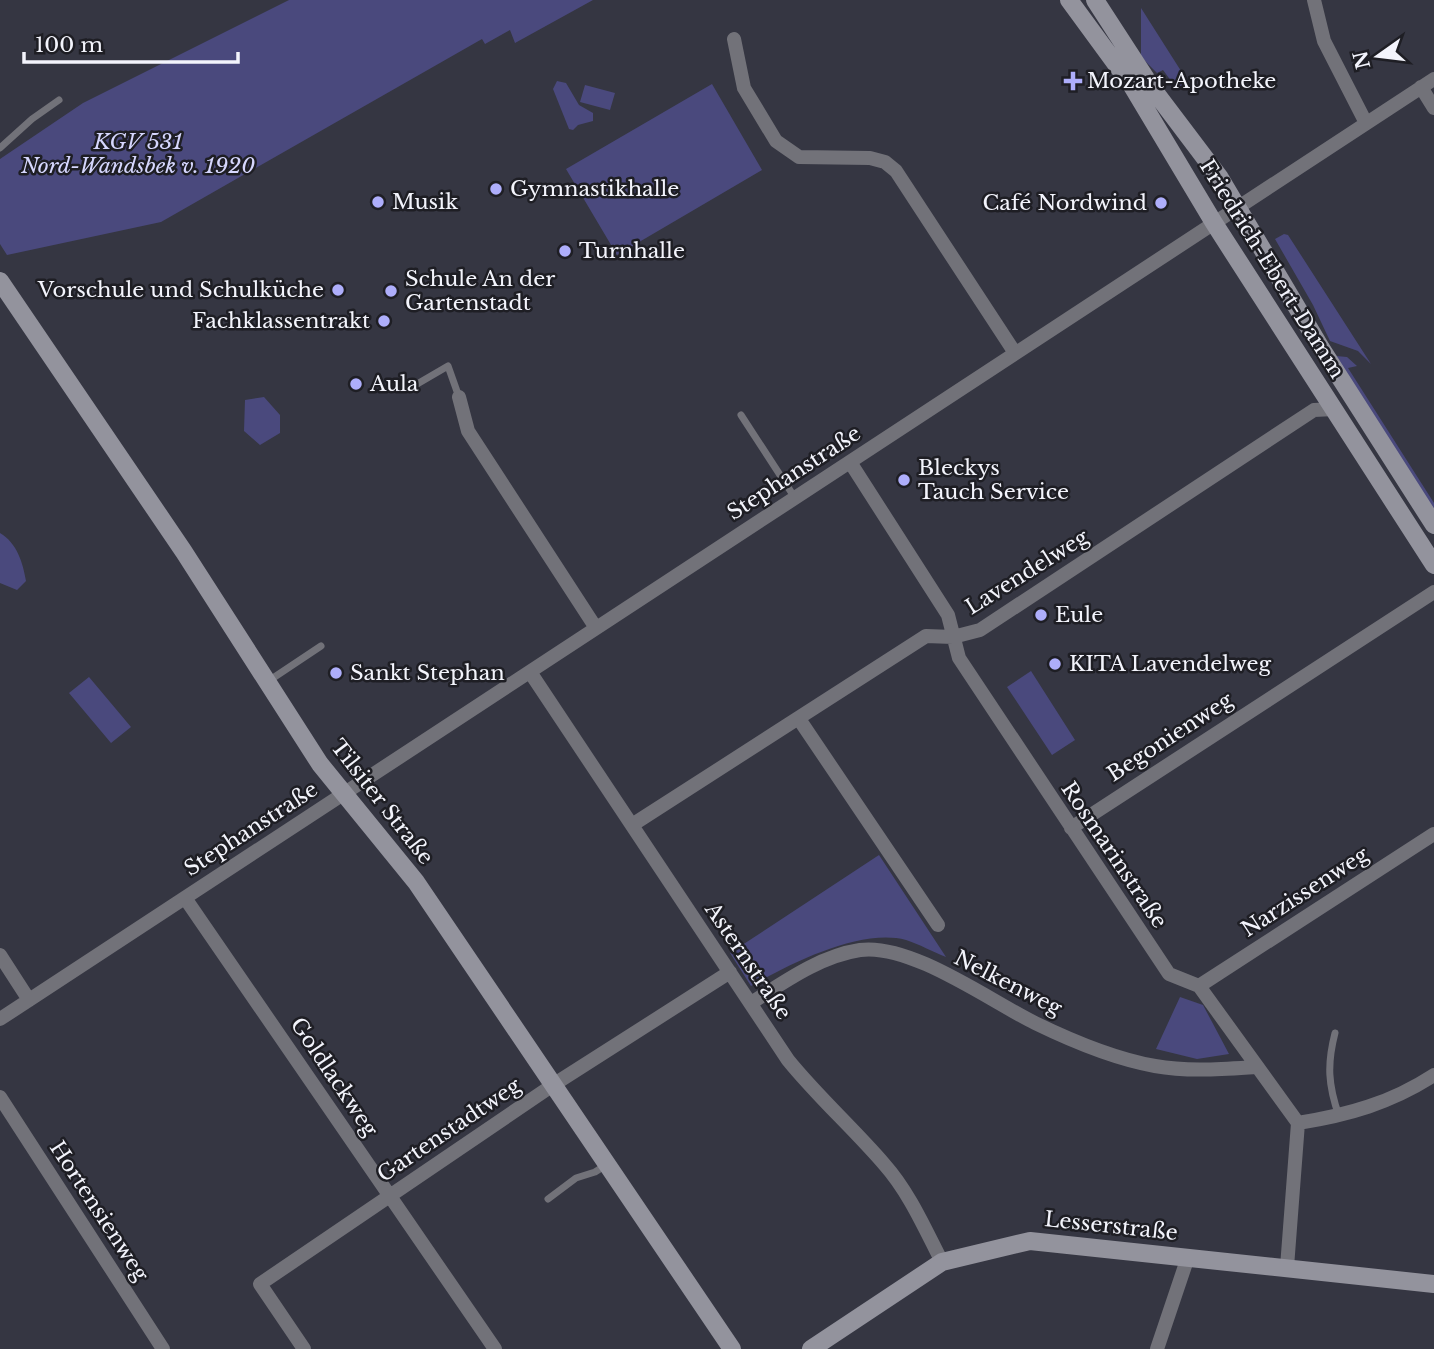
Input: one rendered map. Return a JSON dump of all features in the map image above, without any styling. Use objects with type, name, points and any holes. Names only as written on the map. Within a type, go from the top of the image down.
[{"type":"main road","name":"Friedrich-Ebert-Damm","points":[[1069,0],[1132,86],[1214,223],[1434,565]]},
{"type":"main road","name":"Friedrich-Ebert-Damm","points":[[1095,0],[1152,88],[1238,207],[1321,348],[1434,525]]},
{"type":"main road","name":"Tilsiter Straße","points":[[0,281],[184,552],[320,764],[416,882],[732,1349]]},
{"type":"main road","name":"Lesserstraße","points":[[811,1349],[942,1262],[1030,1241],[1434,1284]]},
{"type":"street","points":[[1314,0],[1324,41],[1366,123]]},
{"type":"street","points":[[734,39],[744,88],[776,141],[799,157],[870,158],[885,162],[896,172],[1015,353]]},
{"type":"street","name":"Stephanstraße","points":[[0,1019],[1434,79]]},
{"type":"street","points":[[1420,88],[1434,108]]},
{"type":"street","points":[[459,397],[468,431],[596,628]]},
{"type":"street","name":"Lavendelweg","points":[[632,825],[926,636],[953,637],[980,630],[1314,410],[1334,409]]},
{"type":"street","name":"Rosmarinstraße","points":[[850,462],[947,615],[959,658],[1071,828],[1169,974],[1199,986]]},
{"type":"street","name":"Begonienweg","points":[[1071,828],[1434,592]]},
{"type":"street","name":"Asternstraße","points":[[530,672],[810,1087],[886,1165],[914,1209],[942,1262]]},
{"type":"street","name":"Nelkenweg","points":[[799,719],[938,925]]},
{"type":"street","name":"Narzissenweg","points":[[1199,986],[1434,834]]},
{"type":"street","name":"Goldlackweg","points":[[185,898],[495,1349]]},
{"type":"street","name":"Nelkenweg","points":[[751,1003],[807,968],[861,950],[909,957],[1035,1023],[1096,1048],[1156,1066],[1210,1069],[1256,1067]]},
{"type":"street","points":[[0,955],[29,1000]]},
{"type":"street","name":"Gartenstadtweg","points":[[304,1349],[260,1284],[553,1085],[730,972]]},
{"type":"street","points":[[1199,986],[1298,1123],[1287,1268]]},
{"type":"street","points":[[1298,1123],[1339,1116],[1404,1095],[1434,1075]]},
{"type":"street","name":"Hortensienweg","points":[[0,1097],[163,1349]]},
{"type":"street","points":[[1157,1349],[1188,1256]]},
{"type":"lane","points":[[0,148],[32,119],[59,100]]},
{"type":"lane","points":[[412,387],[448,366],[459,397]]},
{"type":"lane","points":[[741,415],[795,498]]},
{"type":"lane","points":[[267,682],[321,646]]},
{"type":"lane","points":[[1335,1033],[1328,1060],[1328,1080],[1339,1116]]},
{"type":"lane","points":[[548,1199],[576,1178],[595,1172],[607,1164]]},
{"type":"green space","name":"KGV 531 Nord-Wandsbek v. 1920","points":[[289,0],[593,0],[515,43],[510,30],[485,44],[482,39],[161,222],[7,255],[0,244],[0,159],[83,103]]},
{"type":"green space","points":[[1141,8],[1188,82],[1177,89],[1163,70],[1157,73],[1141,57]]},
{"type":"green space","points":[[557,81],[566,83],[579,105],[593,113],[593,121],[578,125],[573,130],[569,129],[553,89]]},
{"type":"green space","points":[[712,84],[762,170],[617,255],[566,169]]},
{"type":"green space","points":[[585,85],[615,93],[610,110],[580,102]]},
{"type":"green space","points":[[1284,234],[1288,235],[1371,364],[1358,351],[1330,341],[1313,305],[1275,239]]},
{"type":"green space","points":[[1336,356],[1347,357],[1357,366],[1348,368],[1434,503],[1434,512]]},
{"type":"green space","points":[[264,397],[280,415],[280,433],[260,445],[244,431],[245,400]]},
{"type":"green space","points":[[0,533],[11,542],[23,567],[26,581],[17,590],[0,583]]},
{"type":"green space","points":[[1031,671],[1075,740],[1052,755],[1007,687]]},
{"type":"green space","points":[[89,677],[131,727],[111,743],[69,693]]},
{"type":"green space","points":[[879,855],[946,957],[906,940],[868,939],[826,950],[751,986],[730,953]]},
{"type":"green space","points":[[1180,997],[1203,1005],[1229,1054],[1197,1059],[1156,1049]]},
{"type":"place","name":"Mozart-Apotheke","points":[[1073,81]]},
{"type":"place","name":"Gymnastikhalle","points":[[496,189]]},
{"type":"place","name":"Musik","points":[[378,202]]},
{"type":"place","name":"Café Nordwind","points":[[1161,203]]},
{"type":"place","name":"Turnhalle","points":[[565,251]]},
{"type":"place","name":"Vorschule und Schulküche","points":[[338,290]]},
{"type":"place","name":"Schule An der Gartenstadt","points":[[391,291]]},
{"type":"place","name":"Fachklassentrakt","points":[[384,321]]},
{"type":"place","name":"Aula","points":[[356,384]]},
{"type":"place","name":"Bleckys Tauch Service","points":[[904,480]]},
{"type":"place","name":"Eule","points":[[1041,615]]},
{"type":"place","name":"KITA Lavendelweg","points":[[1055,664]]},
{"type":"place","name":"Sankt Stephan","points":[[336,673]]}]
